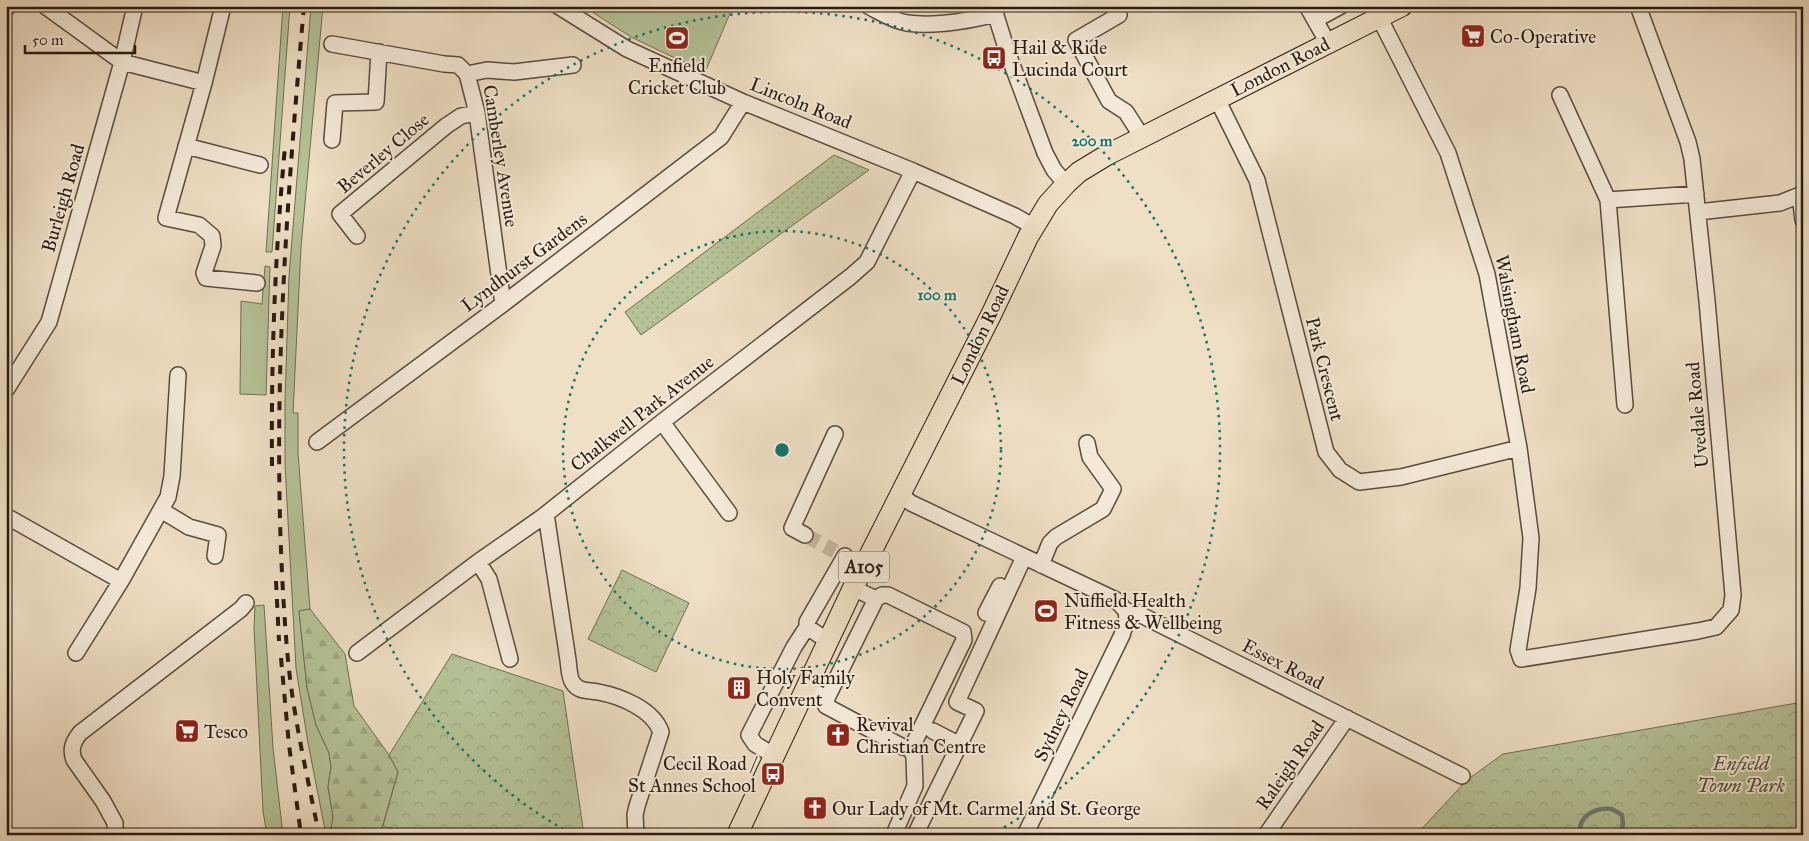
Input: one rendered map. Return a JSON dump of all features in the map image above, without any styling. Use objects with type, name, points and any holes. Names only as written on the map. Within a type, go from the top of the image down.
[{"type":"main road","name":"London Road","points":[[736,835],[853,588],[1034,227],[1048,204],[1066,184],[1086,167],[1113,151],[1402,6]]},
{"type":"street","points":[[45,6],[122,62],[204,84]]},
{"type":"street","name":"Burleigh Road","points":[[6,390],[49,322],[122,62],[135,6]]},
{"type":"street","points":[[223,6],[204,84],[166,218],[199,225],[212,236],[213,246],[204,273],[206,278],[257,283]]},
{"type":"street","name":"Lincoln Road","points":[[558,6],[627,50],[743,102],[913,171],[1015,216],[1034,227]]},
{"type":"street","points":[[868,6],[899,20],[914,23],[944,23],[977,19],[995,10],[1007,51],[1045,153],[1054,170],[1066,184]]},
{"type":"street","points":[[1307,6],[1328,43]]},
{"type":"street","points":[[1315,20],[1341,6]]},
{"type":"street","name":"Uvedale Road","points":[[1521,659],[1716,627],[1731,610],[1733,595],[1692,159],[1688,142],[1638,6]]},
{"type":"street","points":[[1119,15],[1076,40],[1109,101],[1126,112],[1142,137]]},
{"type":"street","name":"Walsingham Road","points":[[1379,17],[1448,153],[1488,274],[1519,448],[1531,538],[1528,588],[1518,650],[1521,659]]},
{"type":"street","points":[[332,44],[458,65],[467,74],[487,70],[514,72],[573,65]]},
{"type":"street","points":[[332,140],[335,103],[376,102],[379,52]]},
{"type":"street","name":"Camberley Avenue","points":[[467,74],[477,113],[503,304]]},
{"type":"street","points":[[1560,95],[1608,200],[1624,406]]},
{"type":"street","name":"Park Crescent","points":[[1217,99],[1257,180],[1326,452],[1340,470],[1359,482],[1401,477],[1519,448]]},
{"type":"street","name":"Lyndhurst Gardens","points":[[317,442],[503,304],[721,137],[743,102]]},
{"type":"street","name":"Beverley Close","points":[[357,236],[340,214],[446,126],[461,116],[477,113]]},
{"type":"street","points":[[186,146],[260,165]]},
{"type":"street","name":"Chalkwell Park Avenue","points":[[357,653],[478,562],[546,514],[850,277],[867,262],[913,171]]},
{"type":"street","points":[[1608,200],[1696,194]]},
{"type":"street","points":[[1698,212],[1780,202],[1801,194],[1803,220]]},
{"type":"street","points":[[76,653],[121,581],[168,497],[172,476],[178,375]]},
{"type":"street","points":[[662,422],[729,513]]},
{"type":"street","points":[[805,535],[792,528],[835,434]]},
{"type":"street","points":[[1041,565],[1050,543],[1056,537],[1103,509],[1112,489],[1090,457],[1087,443]]},
{"type":"street","name":"Essex Road","points":[[901,495],[911,503],[1116,600],[1126,611],[1137,613],[1462,776]]},
{"type":"street","points":[[161,510],[189,527],[218,535],[216,556]]},
{"type":"street","points":[[546,514],[572,682],[581,690],[598,692],[630,703],[658,724],[661,732],[637,806],[635,815],[636,835]]},
{"type":"street","points":[[6,516],[121,581]]},
{"type":"street","points":[[773,756],[755,744],[749,735],[794,647],[807,627],[807,622],[840,554],[864,568]]},
{"type":"street","points":[[986,612],[1020,555]]},
{"type":"street","points":[[915,835],[976,711],[957,702],[1020,555]]},
{"type":"street","points":[[478,562],[489,578],[510,659]]},
{"type":"street","points":[[853,588],[876,599]]},
{"type":"street","points":[[895,832],[915,786],[914,757],[911,749],[964,640],[964,632],[888,595],[882,595],[876,599],[827,698],[826,706],[903,747],[911,749]]},
{"type":"street","points":[[115,835],[115,823],[74,760],[72,754],[73,742],[80,733],[246,604]]},
{"type":"street","name":"Sydney Road","points":[[1025,835],[1122,635],[1127,619],[1126,611]]},
{"type":"street","points":[[807,627],[828,641]]},
{"type":"street","points":[[806,688],[827,698]]},
{"type":"street","name":"Raleigh Road","points":[[1266,835],[1346,718]]},
{"type":"street","points":[[932,731],[960,745]]},
{"type":"green space","points":[[283,6],[290,6],[272,252],[266,252]]},
{"type":"green space","points":[[311,6],[323,6],[301,247],[293,413],[298,413],[298,453],[310,609],[299,611],[307,688],[316,725],[329,753],[331,767],[328,787],[333,816],[330,835],[326,835],[296,668],[285,465],[289,276]]},
{"type":"green space","name":"Enfield Cricket Club","points":[[583,6],[733,6],[706,70],[679,60],[631,37]]},
{"type":"green space","points":[[834,155],[869,170],[641,335],[625,312]]},
{"type":"green space","points":[[265,266],[270,267],[266,395],[240,394],[241,301],[262,304]]},
{"type":"green space","points":[[622,570],[689,603],[656,672],[588,639]]},
{"type":"green space","points":[[264,605],[273,748],[283,835],[267,835],[263,811],[254,628],[255,606]]},
{"type":"green space","points":[[310,609],[345,654],[354,706],[389,755],[398,772],[380,835],[330,835],[333,816],[328,787],[331,767],[329,753],[316,725],[307,688],[299,611]]},
{"type":"green space","points":[[452,654],[563,691],[584,835],[410,835],[383,826],[398,772],[389,755]]},
{"type":"green space","name":"Enfield Town Park","points":[[1803,702],[1803,835],[1416,835],[1467,780],[1503,754]]},
{"type":"waterway","points":[[1581,835],[1581,823],[1584,818],[1588,814],[1605,809],[1612,809],[1622,815],[1623,824],[1620,835]]},
{"type":"tunnel","points":[[805,535],[835,551]]},
{"type":"railway","points":[[304,6],[286,247],[279,408],[279,488],[289,673],[300,743],[319,835]]},
{"type":"railway","points":[[272,466],[274,306],[285,147]]},
{"type":"railway","points":[[276,581],[279,641]]},
{"type":"railway","points":[[281,658],[289,745],[301,835]]},
{"type":"place","name":"Co-Operative","points":[[1473,36]]},
{"type":"place","name":"Enfield Cricket Club","points":[[677,38]]},
{"type":"place","name":"Hail & Ride Lucinda Court","points":[[994,58]]},
{"type":"place","name":"Nuffield Health Fitness & Wellbeing","points":[[1046,611]]},
{"type":"place","name":"Holy Family Convent","points":[[739,688]]},
{"type":"place","name":"Tesco","points":[[187,731]]},
{"type":"place","name":"Revival Christian Centre","points":[[838,735]]},
{"type":"place","name":"Cecil Road / St Annes School","points":[[773,774]]},
{"type":"place","name":"Our Lady of Mt. Carmel and St. George","points":[[815,808]]}]
